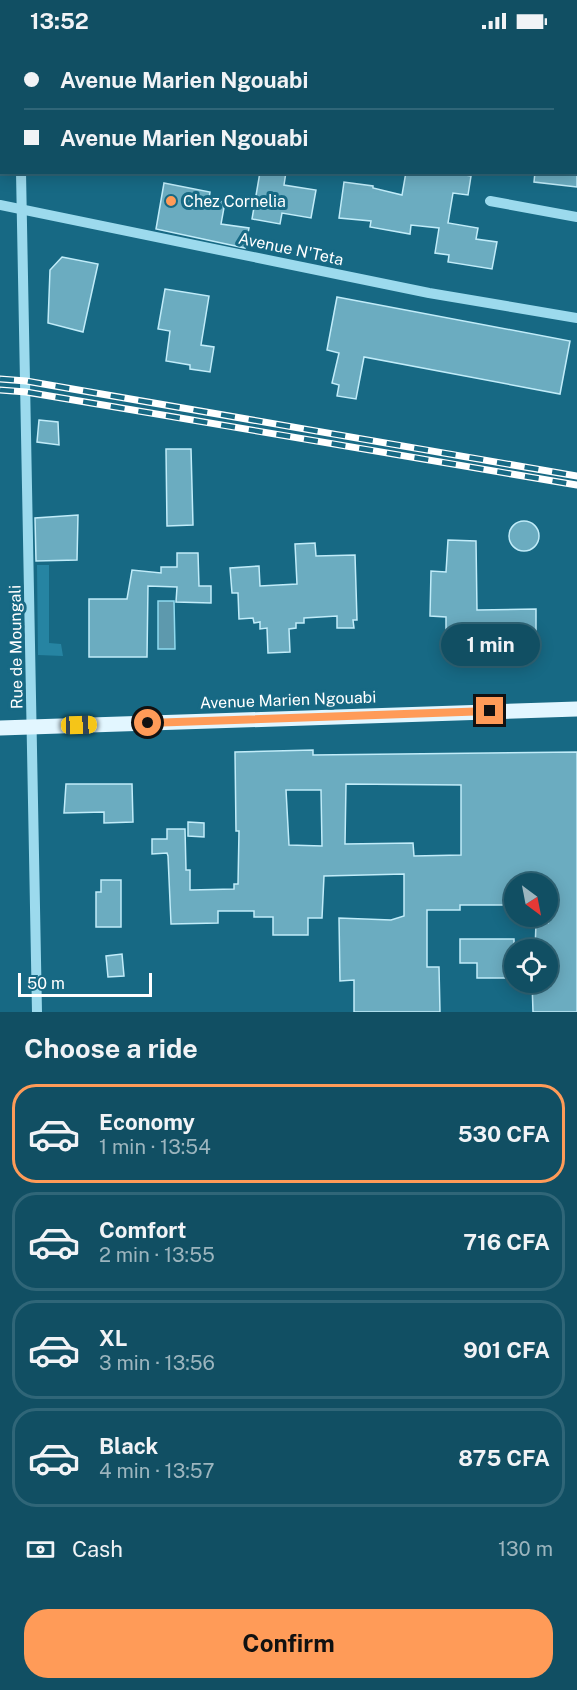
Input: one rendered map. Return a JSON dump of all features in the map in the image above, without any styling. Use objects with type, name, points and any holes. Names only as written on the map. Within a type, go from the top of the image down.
[{"type":"main road","name":"Avenue Marien Ngouabi","points":[[0,728],[577,709]]},
{"type":"street","name":"Rue de Moungali","points":[[21,174],[37,1012]]},
{"type":"street","points":[[490,201],[577,217]]},
{"type":"street","name":"Avenue N'Teta","points":[[0,205],[429,293],[577,318]]},
{"type":"shaded area","points":[[37,565],[49,565],[49,643],[61,644],[63,656],[38,655]]},
{"type":"shaded area","points":[[158,601],[174,601],[175,649],[158,649]]},
{"type":"building","points":[[260,174],[286,174],[284,185],[316,190],[311,218],[282,213],[280,224],[252,219]]},
{"type":"building","points":[[406,174],[465,174],[471,176],[468,195],[453,193],[448,223],[478,228],[476,239],[497,242],[492,269],[448,262],[449,255],[435,253],[439,228],[411,225],[410,234],[370,227],[371,221],[339,218],[344,182],[373,186],[373,188],[402,195]]},
{"type":"building","points":[[535,174],[577,174],[577,187],[534,182]]},
{"type":"building","points":[[164,183],[210,192],[209,199],[225,202],[221,224],[249,228],[245,248],[156,229]]},
{"type":"building","points":[[62,257],[98,264],[83,332],[48,323],[50,270]]},
{"type":"building","points":[[165,289],[209,296],[201,345],[214,347],[210,372],[190,369],[190,365],[166,361],[170,331],[158,329]]},
{"type":"building","points":[[337,297],[570,341],[560,394],[364,357],[356,399],[337,396],[339,385],[332,383],[339,353],[327,350]]},
{"type":"building","points":[[39,420],[58,422],[59,445],[37,442]]},
{"type":"building","points":[[166,449],[191,449],[193,525],[167,526]]},
{"type":"building","points":[[78,515],[77,560],[36,561],[35,518]]},
{"type":"building","points":[[524,521],[535,525],[539,536],[535,547],[524,551],[513,547],[509,536],[513,525]]},
{"type":"building","points":[[448,540],[476,541],[477,610],[536,609],[536,642],[446,644],[446,617],[430,616],[431,571],[446,572]]},
{"type":"building","points":[[315,543],[316,556],[355,555],[357,620],[353,620],[354,628],[337,628],[337,616],[304,618],[304,623],[296,623],[296,628],[289,629],[290,652],[268,653],[267,628],[260,629],[260,622],[254,623],[253,618],[239,619],[238,593],[232,593],[230,568],[259,566],[260,586],[297,584],[295,544]]},
{"type":"building","points":[[177,553],[198,553],[199,586],[211,586],[211,603],[176,602],[177,587],[148,586],[147,657],[89,657],[89,599],[127,599],[132,570],[161,573],[161,567],[177,567]]},
{"type":"building","points":[[313,750],[313,755],[577,752],[577,1012],[533,1012],[532,993],[558,993],[558,939],[535,939],[536,927],[558,927],[558,873],[504,873],[504,905],[460,905],[460,910],[427,910],[427,967],[439,967],[440,1012],[354,1012],[354,980],[340,981],[339,918],[391,920],[404,916],[404,874],[324,876],[322,918],[308,918],[308,935],[273,935],[273,917],[254,917],[254,911],[218,911],[218,923],[171,924],[168,856],[167,853],[152,854],[152,839],[167,839],[167,829],[185,829],[186,870],[190,870],[190,890],[234,889],[234,884],[238,884],[239,831],[236,831],[235,752]],"holes":[[[346,784],[461,785],[461,855],[414,856],[413,843],[345,844]],[[286,790],[321,790],[322,846],[289,845]]]},
{"type":"building","points":[[66,784],[132,784],[133,822],[104,823],[104,812],[64,813]]},
{"type":"building","points":[[188,822],[204,823],[204,837],[188,836]]},
{"type":"building","points":[[101,880],[121,880],[121,927],[96,927],[96,892],[101,892]]},
{"type":"building","points":[[460,939],[504,939],[504,978],[477,978],[477,963],[460,963]]},
{"type":"building","points":[[122,954],[124,976],[108,977],[106,956]]},
{"type":"railway","points":[[0,379],[26,381],[577,476]]},
{"type":"railway","points":[[0,390],[26,392],[577,485]]},
{"type":"place","name":"Chez Cornelia","points":[[171,201]]},
{"type":"route","points":[[148,723],[490,711]]}]
